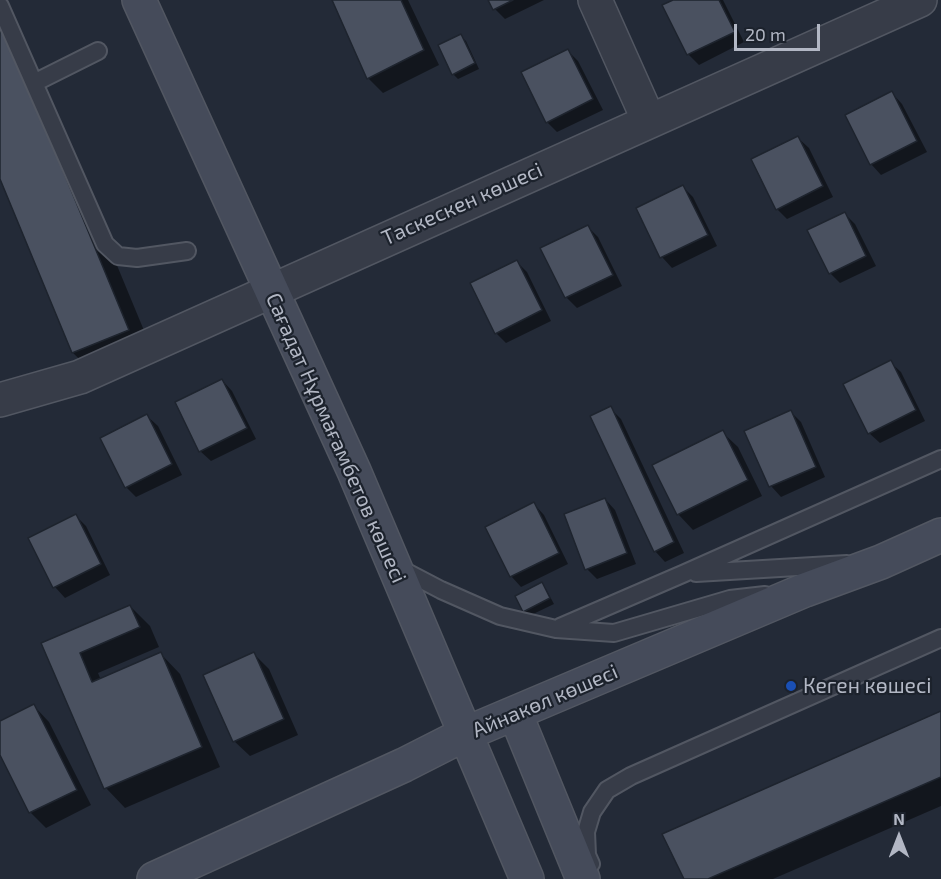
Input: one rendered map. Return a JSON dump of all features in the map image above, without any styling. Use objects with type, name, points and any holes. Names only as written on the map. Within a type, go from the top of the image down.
[{"type":"street","name":"Сағадат Нұрмағамбетов көшесі","points":[[139,0],[354,471],[527,879]]},
{"type":"street","points":[[595,0],[649,121]]},
{"type":"street","name":"Таскескен көшесі","points":[[0,400],[81,377],[270,290],[920,0]]},
{"type":"street","name":"Айнакөл көшесі","points":[[167,876],[465,734],[941,535]]},
{"type":"street","points":[[515,713],[583,879]]},
{"type":"lane","points":[[0,6],[105,244],[118,255],[137,258],[187,251]]},
{"type":"lane","points":[[34,83],[98,51]]},
{"type":"lane","points":[[556,629],[941,459]]},
{"type":"lane","points":[[685,573],[881,562]]},
{"type":"lane","points":[[394,566],[441,590],[500,615],[556,629],[614,633],[730,599],[805,590]]},
{"type":"lane","points":[[598,879],[587,855],[586,832],[592,812],[607,790],[632,776],[941,638]]},
{"type":"building","points":[[332,0],[401,0],[424,50],[367,79]]},
{"type":"building","points":[[488,0],[513,0],[493,10]]},
{"type":"building","points":[[673,0],[719,0],[735,32],[687,55],[662,5]]},
{"type":"building","points":[[0,18],[129,330],[72,353],[0,179]]},
{"type":"building","points":[[461,34],[475,63],[452,75],[438,45]]},
{"type":"building","points":[[568,49],[593,99],[546,123],[521,72]]},
{"type":"building","points":[[892,91],[917,141],[870,165],[845,115]]},
{"type":"building","points":[[798,136],[823,186],[776,210],[751,159]]},
{"type":"building","points":[[683,185],[708,235],[660,258],[636,208]]},
{"type":"building","points":[[845,212],[866,256],[829,274],[807,230]]},
{"type":"building","points":[[588,225],[613,275],[565,298],[540,248]]},
{"type":"building","points":[[517,260],[542,310],[495,334],[470,283]]},
{"type":"building","points":[[891,360],[916,410],[868,434],[843,384]]},
{"type":"building","points":[[222,379],[247,428],[199,452],[175,402]]},
{"type":"building","points":[[611,406],[674,542],[654,552],[590,416]]},
{"type":"building","points":[[791,410],[816,467],[769,487],[744,431]]},
{"type":"building","points":[[147,414],[172,464],[125,488],[100,438]]},
{"type":"building","points":[[723,430],[748,480],[677,515],[652,465]]},
{"type":"building","points":[[605,498],[627,553],[585,570],[564,514]]},
{"type":"building","points":[[534,502],[559,553],[510,577],[485,527]]},
{"type":"building","points":[[76,514],[101,564],[53,588],[28,538]]},
{"type":"building","points":[[542,582],[550,598],[523,612],[515,596]]},
{"type":"building","points":[[130,605],[140,627],[80,653],[92,682],[161,652],[202,747],[104,789],[41,643]]},
{"type":"building","points":[[254,652],[284,719],[233,742],[203,675]]},
{"type":"building","points":[[34,704],[77,790],[29,813],[0,755],[0,721]]},
{"type":"building","points":[[941,711],[941,777],[708,879],[684,879],[662,834]]},
{"type":"place","name":"Кеген көшесі","points":[[791,686]]}]
